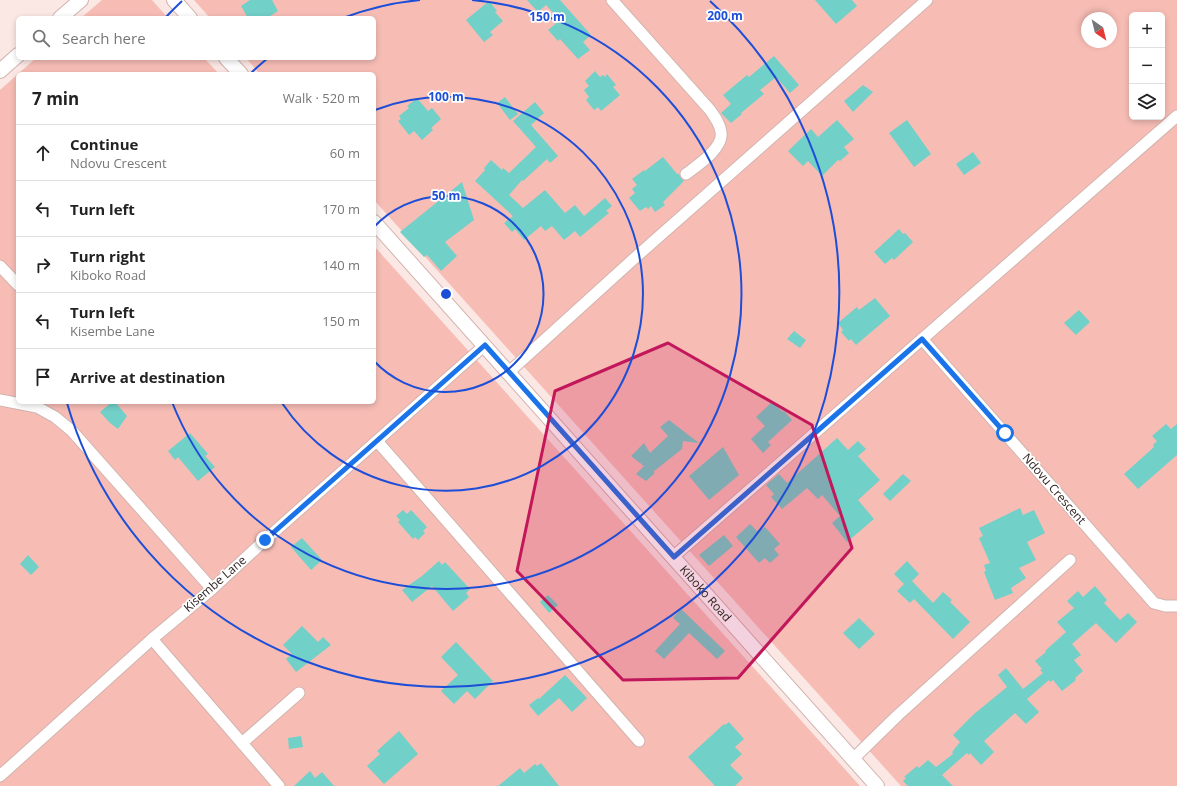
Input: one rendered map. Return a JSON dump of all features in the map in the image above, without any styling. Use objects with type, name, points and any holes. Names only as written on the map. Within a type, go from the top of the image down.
[{"type":"street","points":[[62,16],[81,0]]},
{"type":"street","points":[[174,0],[188,16]]},
{"type":"street","points":[[612,0],[710,110],[718,122],[722,134],[719,146],[686,174]]},
{"type":"street","points":[[509,372],[638,254],[927,0]]},
{"type":"street","points":[[0,71],[16,57]]},
{"type":"street","points":[[228,60],[239,72]]},
{"type":"street","points":[[674,557],[1177,116]]},
{"type":"street","name":"Kiboko Road","points":[[376,224],[674,557],[853,759],[874,785]]},
{"type":"street","points":[[0,266],[16,283]]},
{"type":"street","name":"Ndovu Crescent","points":[[922,339],[1154,603],[1165,606],[1177,606]]},
{"type":"street","name":"Kisembe Lane","points":[[0,776],[152,639],[212,589],[265,540],[485,345]]},
{"type":"street","points":[[0,400],[16,403]]},
{"type":"street","points":[[21,404],[36,407],[55,417],[72,431],[212,589]]},
{"type":"street","points":[[377,441],[639,741]]},
{"type":"street","points":[[853,759],[898,715],[1070,560]]},
{"type":"street","points":[[152,639],[279,786]]},
{"type":"street","points":[[242,743],[299,693]]},
{"type":"highlighted area","points":[[668,343],[812,425],[852,548],[738,678],[623,680],[517,571],[555,391]]},
{"type":"shaded area","points":[[102,0],[152,0],[166,16],[83,16]]},
{"type":"shaded area","points":[[194,0],[1177,0],[1177,786],[901,786],[376,202],[376,72],[258,72],[248,60],[376,60],[376,16],[208,16]]},
{"type":"shaded area","points":[[34,60],[206,60],[217,72],[20,72]]},
{"type":"shaded area","points":[[16,76],[16,404],[376,404],[376,248],[860,786],[0,786],[0,90]]},
{"type":"building","points":[[250,0],[272,0],[278,11],[270,16],[247,16],[241,6]]},
{"type":"building","points":[[527,0],[560,0],[591,35],[583,42],[590,50],[578,59],[560,39],[558,41],[548,30],[560,20],[546,5],[538,12]]},
{"type":"building","points":[[815,0],[852,0],[857,6],[836,24]]},
{"type":"building","points":[[489,1],[497,11],[495,12],[503,21],[490,32],[493,35],[484,42],[466,20]]},
{"type":"building","points":[[774,56],[799,85],[790,93],[776,77],[760,90],[764,94],[731,123],[721,113],[731,104],[723,95],[747,75],[749,77]]},
{"type":"building","points":[[595,71],[600,77],[603,75],[605,77],[607,74],[616,85],[613,87],[620,95],[601,111],[598,107],[594,110],[586,100],[589,97],[584,90],[589,86],[585,81]]},
{"type":"building","points":[[863,85],[873,92],[853,112],[844,101]]},
{"type":"building","points":[[505,97],[518,114],[510,120],[497,103]]},
{"type":"building","points":[[417,98],[428,111],[432,108],[441,119],[431,128],[433,130],[422,140],[414,131],[409,135],[398,121],[401,119],[399,116],[409,108],[407,106]]},
{"type":"building","points":[[535,102],[544,113],[531,125],[558,156],[550,163],[547,159],[523,181],[522,180],[509,195],[523,208],[545,190],[565,213],[575,205],[584,216],[605,198],[612,206],[606,211],[609,213],[580,237],[575,231],[564,240],[552,226],[545,231],[541,226],[524,240],[515,229],[512,232],[504,223],[513,216],[475,181],[485,170],[484,168],[491,160],[502,170],[503,168],[509,173],[536,147],[513,121]]},
{"type":"building","points":[[837,120],[854,139],[844,147],[849,153],[840,161],[838,160],[822,176],[808,161],[803,166],[788,151],[811,129],[818,137]]},
{"type":"building","points":[[907,120],[931,154],[914,167],[889,133]]},
{"type":"building","points":[[973,152],[981,163],[964,175],[956,164]]},
{"type":"building","points":[[663,157],[684,181],[663,202],[665,205],[655,212],[651,206],[648,209],[646,207],[640,211],[629,198],[635,193],[632,189],[637,185],[632,179]]},
{"type":"building","points":[[462,182],[474,220],[445,242],[457,256],[441,271],[427,255],[424,257],[400,232]]},
{"type":"building","points":[[899,229],[913,242],[894,260],[892,258],[885,264],[874,252]]},
{"type":"building","points":[[875,298],[890,316],[856,345],[851,339],[849,341],[841,332],[843,330],[838,323],[857,307],[859,310]]},
{"type":"building","points":[[1079,310],[1090,322],[1076,335],[1064,323]]},
{"type":"building","points":[[794,331],[806,340],[800,348],[787,339]]},
{"type":"building","points":[[772,402],[783,412],[784,411],[792,420],[768,442],[771,445],[763,453],[751,439],[765,426],[756,417]]},
{"type":"building","points":[[110,404],[117,404],[127,416],[118,429],[100,412]]},
{"type":"building","points":[[669,420],[699,443],[683,441],[682,449],[653,472],[655,473],[646,481],[636,474],[644,466],[631,456],[644,443],[650,453],[668,436],[660,427]]},
{"type":"building","points":[[1166,424],[1171,429],[1177,424],[1177,455],[1138,489],[1124,474],[1154,447],[1153,445],[1157,441],[1152,436]]},
{"type":"building","points":[[190,433],[208,454],[205,456],[215,467],[198,481],[178,457],[175,460],[168,451]]},
{"type":"building","points":[[837,438],[848,450],[858,441],[866,449],[858,456],[880,480],[858,500],[874,519],[847,542],[832,523],[840,516],[822,495],[818,499],[807,488],[782,509],[771,497],[774,494],[766,485],[779,474],[787,483]]},
{"type":"building","points":[[723,447],[739,475],[709,500],[689,476]]},
{"type":"building","points":[[903,474],[911,481],[890,501],[883,494]]},
{"type":"building","points":[[1020,508],[1023,515],[1034,510],[1045,533],[1027,542],[1036,560],[1019,568],[1026,578],[1011,588],[1013,593],[995,600],[984,572],[986,571],[984,565],[990,563],[979,538],[983,536],[979,528]]},
{"type":"building","points":[[403,510],[407,514],[411,510],[427,527],[423,531],[425,533],[418,540],[415,537],[413,539],[398,522],[400,520],[396,516]]},
{"type":"building","points":[[750,524],[758,532],[765,527],[780,544],[774,549],[779,555],[770,563],[765,558],[759,563],[736,537]]},
{"type":"building","points":[[724,535],[733,546],[709,566],[699,555]]},
{"type":"building","points":[[302,538],[322,560],[311,570],[291,547]]},
{"type":"building","points":[[28,555],[39,567],[31,575],[20,564]]},
{"type":"building","points":[[439,561],[442,565],[445,562],[470,589],[466,593],[469,597],[453,611],[432,586],[412,602],[402,590],[422,576]]},
{"type":"building","points":[[907,561],[919,574],[912,581],[933,603],[943,592],[952,600],[950,602],[970,622],[953,639],[914,599],[910,603],[897,591],[904,584],[894,574]]},
{"type":"building","points":[[1095,586],[1107,600],[1104,603],[1120,620],[1128,613],[1137,622],[1116,643],[1096,623],[1072,644],[1081,655],[1074,660],[1083,671],[1075,678],[1076,680],[1062,691],[1053,680],[1050,682],[1049,680],[1027,699],[1039,712],[1026,724],[1015,713],[984,741],[994,752],[981,765],[970,753],[969,755],[967,753],[942,775],[953,786],[908,786],[903,781],[906,778],[904,777],[917,766],[919,768],[928,760],[936,767],[953,754],[952,752],[960,742],[953,735],[974,714],[1007,687],[998,675],[1006,668],[1023,689],[1043,673],[1040,670],[1042,669],[1035,661],[1066,632],[1057,622],[1074,608],[1067,601],[1078,591],[1083,597]]},
{"type":"building","points":[[548,595],[558,605],[549,613],[540,602]]},
{"type":"building","points":[[681,609],[725,651],[717,659],[689,633],[664,659],[655,651],[680,624],[673,618]]},
{"type":"building","points":[[859,618],[875,634],[859,649],[843,633]]},
{"type":"building","points":[[302,626],[318,642],[323,637],[331,645],[296,672],[286,659],[292,654],[283,645]]},
{"type":"building","points":[[456,642],[493,681],[475,699],[467,691],[454,704],[441,691],[458,675],[441,657]]},
{"type":"building","points":[[565,675],[587,698],[572,712],[559,698],[538,716],[529,705],[538,698],[539,699]]},
{"type":"building","points":[[729,722],[744,739],[735,747],[742,754],[730,765],[743,778],[735,786],[715,786],[688,757],[724,724],[725,725]]},
{"type":"building","points":[[399,731],[418,754],[384,784],[367,766],[380,754],[377,751]]},
{"type":"building","points":[[301,736],[303,747],[289,749],[288,738]]},
{"type":"building","points":[[541,763],[559,786],[498,786],[520,768],[524,773],[535,764],[537,766]]},
{"type":"building","points":[[310,771],[315,778],[322,772],[334,786],[294,786]]},
{"type":"route","points":[[265,540],[485,345],[674,557],[922,339],[1005,433]]}]
